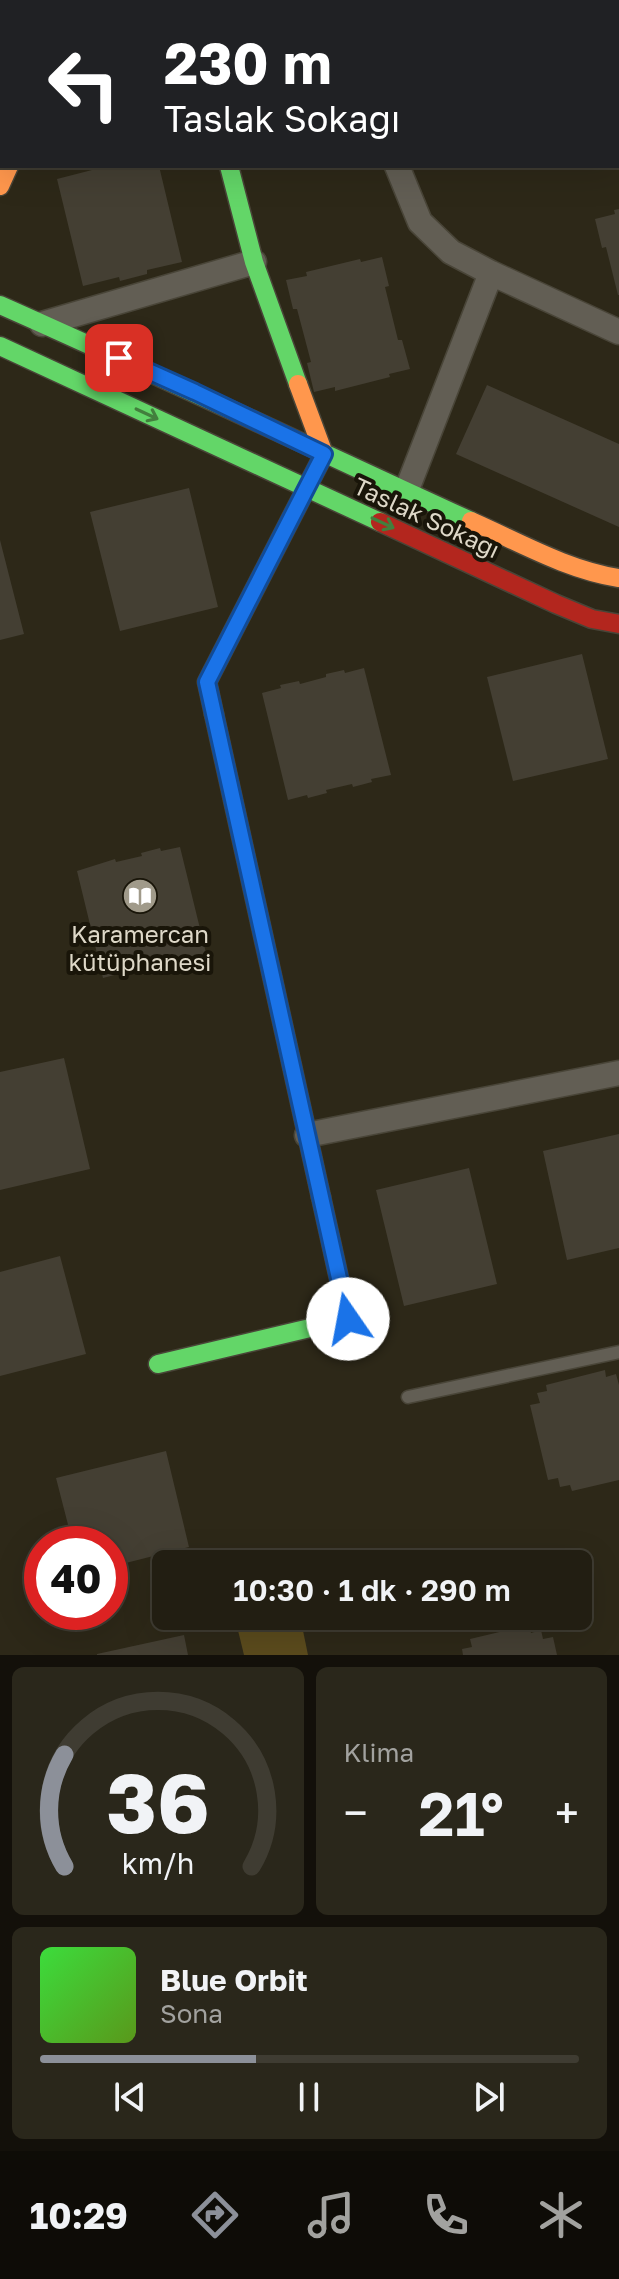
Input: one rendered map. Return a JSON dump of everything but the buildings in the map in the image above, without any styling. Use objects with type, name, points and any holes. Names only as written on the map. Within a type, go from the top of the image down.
[{"type":"street","points":[[158,1364],[348,1319],[207,682],[324,454],[254,262],[230,168]]},
{"type":"street","points":[[398,168],[420,222],[451,252],[619,332]]},
{"type":"street","points":[[42,324],[254,262]]},
{"type":"street","points":[[406,492],[491,273]]},
{"type":"street","name":"Taslak Sokağı","points":[[0,305],[571,566],[619,578]]},
{"type":"street","name":"Taslak Sokağı","points":[[0,346],[556,604],[592,619],[619,624]]},
{"type":"street","points":[[307,1135],[619,1073]]},
{"type":"lane","points":[[408,1397],[619,1352]]},
{"type":"shaded area","points":[[238,1630],[303,1630],[308,1655],[244,1655]]},
{"type":"traffic: fast","points":[[230,168],[254,262],[298,384]]},
{"type":"traffic: fast","points":[[0,305],[471,521]]},
{"type":"traffic: fast","points":[[0,346],[380,522]]},
{"type":"traffic: fast","points":[[158,1364],[348,1319],[321,1197]]},
{"type":"traffic: slow","points":[[0,186],[8,168]]},
{"type":"traffic: slow","points":[[214,714],[207,682],[324,454],[298,384]]},
{"type":"traffic: slow","points":[[471,521],[562,562],[619,578]]},
{"type":"traffic: jam","points":[[380,522],[556,604],[592,619],[619,624]]},
{"type":"traffic: jam","points":[[214,714],[321,1197]]},
{"type":"place","name":"Karamercan kütüphanesi","points":[[140,896]]},
{"type":"route","points":[[119,358],[324,454],[207,682],[348,1319]]}]
